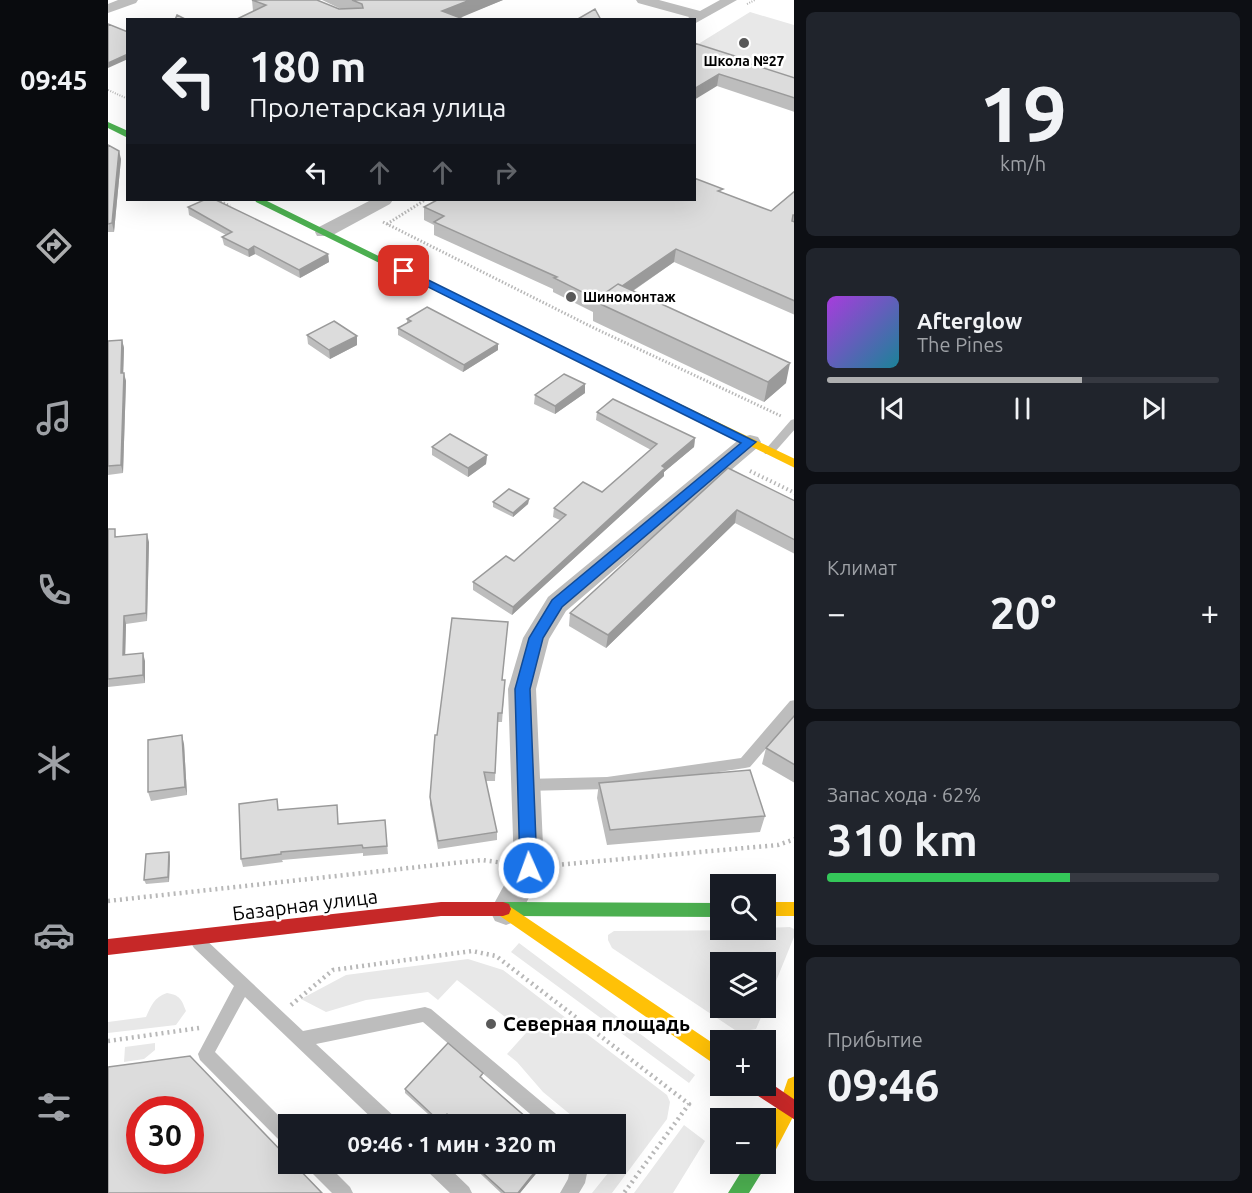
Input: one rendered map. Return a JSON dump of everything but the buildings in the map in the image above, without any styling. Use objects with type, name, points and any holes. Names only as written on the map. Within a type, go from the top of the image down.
[{"type":"main road","points":[[261,201],[759,447],[794,462]]},
{"type":"main road","name":"Базарная улица","points":[[108,947],[441,909],[710,910]]},
{"type":"main road","points":[[776,909],[794,909]]},
{"type":"main road","points":[[506,911],[710,1052]]},
{"type":"main road","points":[[776,1133],[791,1109],[794,1091]]},
{"type":"main road","points":[[773,1096],[791,1109]]},
{"type":"main road","points":[[738,1193],[750,1174]]},
{"type":"street","points":[[108,9],[131,0]]},
{"type":"street","points":[[643,0],[698,18],[730,0]]},
{"type":"street","points":[[324,232],[382,201]]},
{"type":"street","points":[[506,911],[529,868],[522,689],[536,638],[557,604],[759,447]]},
{"type":"lane","points":[[759,447],[794,422]]},
{"type":"lane","points":[[525,785],[607,783],[745,763],[794,706]]},
{"type":"lane","points":[[194,938],[379,1114]]},
{"type":"lane","points":[[243,984],[206,1054],[278,1127]]},
{"type":"lane","points":[[301,1039],[425,1014],[543,1114]]},
{"type":"lane","points":[[325,1174],[344,1193]]},
{"type":"lane","points":[[443,1174],[463,1193]]},
{"type":"lane","points":[[569,1193],[576,1183],[578,1174]]},
{"type":"path","points":[[108,90],[126,98]]},
{"type":"path","points":[[386,224],[423,201]]},
{"type":"path","points":[[379,220],[594,328],[794,422]]},
{"type":"path","points":[[108,901],[482,860],[529,868],[778,845],[794,839]]},
{"type":"shaded area","name":"Школа №27","points":[[750,12],[794,25],[794,78],[696,46]]},
{"type":"shaded area","points":[[790,927],[794,929],[794,937],[776,981],[776,952],[710,952],[710,1013],[612,948],[608,940],[608,935],[614,931],[710,930],[710,940],[776,940],[776,928]]},
{"type":"shaded area","points":[[519,943],[695,1075],[689,1083],[511,952]]},
{"type":"shaded area","points":[[468,959],[503,970],[667,1095],[670,1102],[667,1119],[612,1193],[592,1193],[607,1174],[626,1174],[626,1114],[570,1114],[543,1092],[507,1054],[526,1033],[457,980],[438,1000],[428,992],[366,1000],[326,1012],[301,999],[346,975]]},
{"type":"shaded area","points":[[167,993],[180,999],[186,1011],[176,1025],[108,1033],[108,1022],[146,1017],[156,999]]},
{"type":"shaded area","points":[[717,1018],[761,1018],[756,1029],[735,1030]]},
{"type":"shaded area","points":[[155,1043],[155,1050],[144,1059],[124,1062],[125,1047]]},
{"type":"shaded area","points":[[684,1125],[705,1141],[673,1193],[634,1193]]},
{"type":"traffic: fast","points":[[108,125],[126,134]]},
{"type":"traffic: fast","points":[[261,201],[622,379]]},
{"type":"traffic: fast","points":[[503,909],[710,910]]},
{"type":"traffic: fast","points":[[738,1193],[750,1174]]},
{"type":"traffic: slow","points":[[622,379],[794,464]]},
{"type":"traffic: slow","points":[[776,909],[794,909]]},
{"type":"traffic: slow","points":[[506,911],[710,1052]]},
{"type":"traffic: slow","points":[[776,1129],[794,1088]]},
{"type":"traffic: jam","points":[[108,947],[441,909],[503,909]]},
{"type":"traffic: jam","points":[[773,1096],[794,1110]]},
{"type":"place","name":"Школа №27","points":[[744,43]]},
{"type":"place","name":"Шиномонтаж","points":[[571,297]]},
{"type":"place","name":"Северная площадь","points":[[491,1024]]},
{"type":"route","points":[[404,271],[750,442],[557,604],[536,638],[522,689],[529,868]]}]
